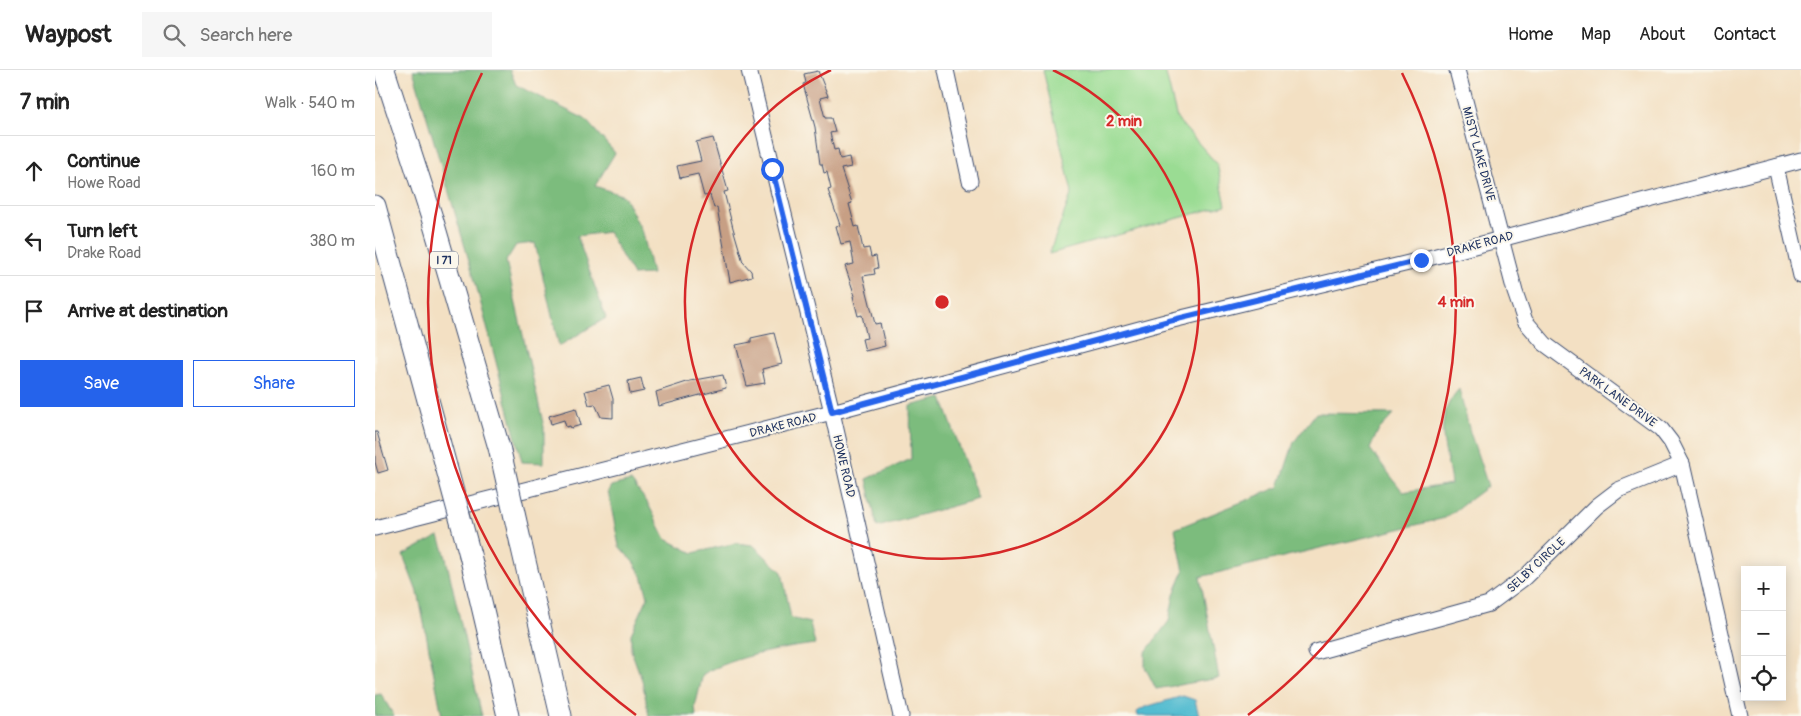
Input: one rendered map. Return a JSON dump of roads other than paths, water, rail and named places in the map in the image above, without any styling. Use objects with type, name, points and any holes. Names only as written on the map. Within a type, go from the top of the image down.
[{"type":"highway","name":"I 71","points":[[384,70],[432,218],[500,451],[561,716]]},
{"type":"highway","points":[[375,206],[471,555],[508,716]]},
{"type":"street","name":"HOWE ROAD","points":[[749,70],[832,412],[901,716]]},
{"type":"street","points":[[947,70],[970,181]]},
{"type":"street","name":"MISTY LAKE DRIVE","points":[[1457,70],[1501,239]]},
{"type":"street","name":"DRAKE ROAD","points":[[375,528],[832,412],[1169,321],[1501,239],[1801,160]]},
{"type":"street","points":[[1776,167],[1801,276]]},
{"type":"street","name":"PARK LANE DRIVE","points":[[1501,239],[1525,321],[1535,333],[1545,344],[1661,429],[1671,442],[1682,464],[1740,716]]},
{"type":"street","name":"SELBY CIRCLE","points":[[1316,652],[1489,604],[1524,578],[1597,506],[1618,490],[1682,464]]},
{"type":"water","points":[[1183,696],[1195,700],[1199,716],[1138,716],[1137,712],[1145,707]]}]
